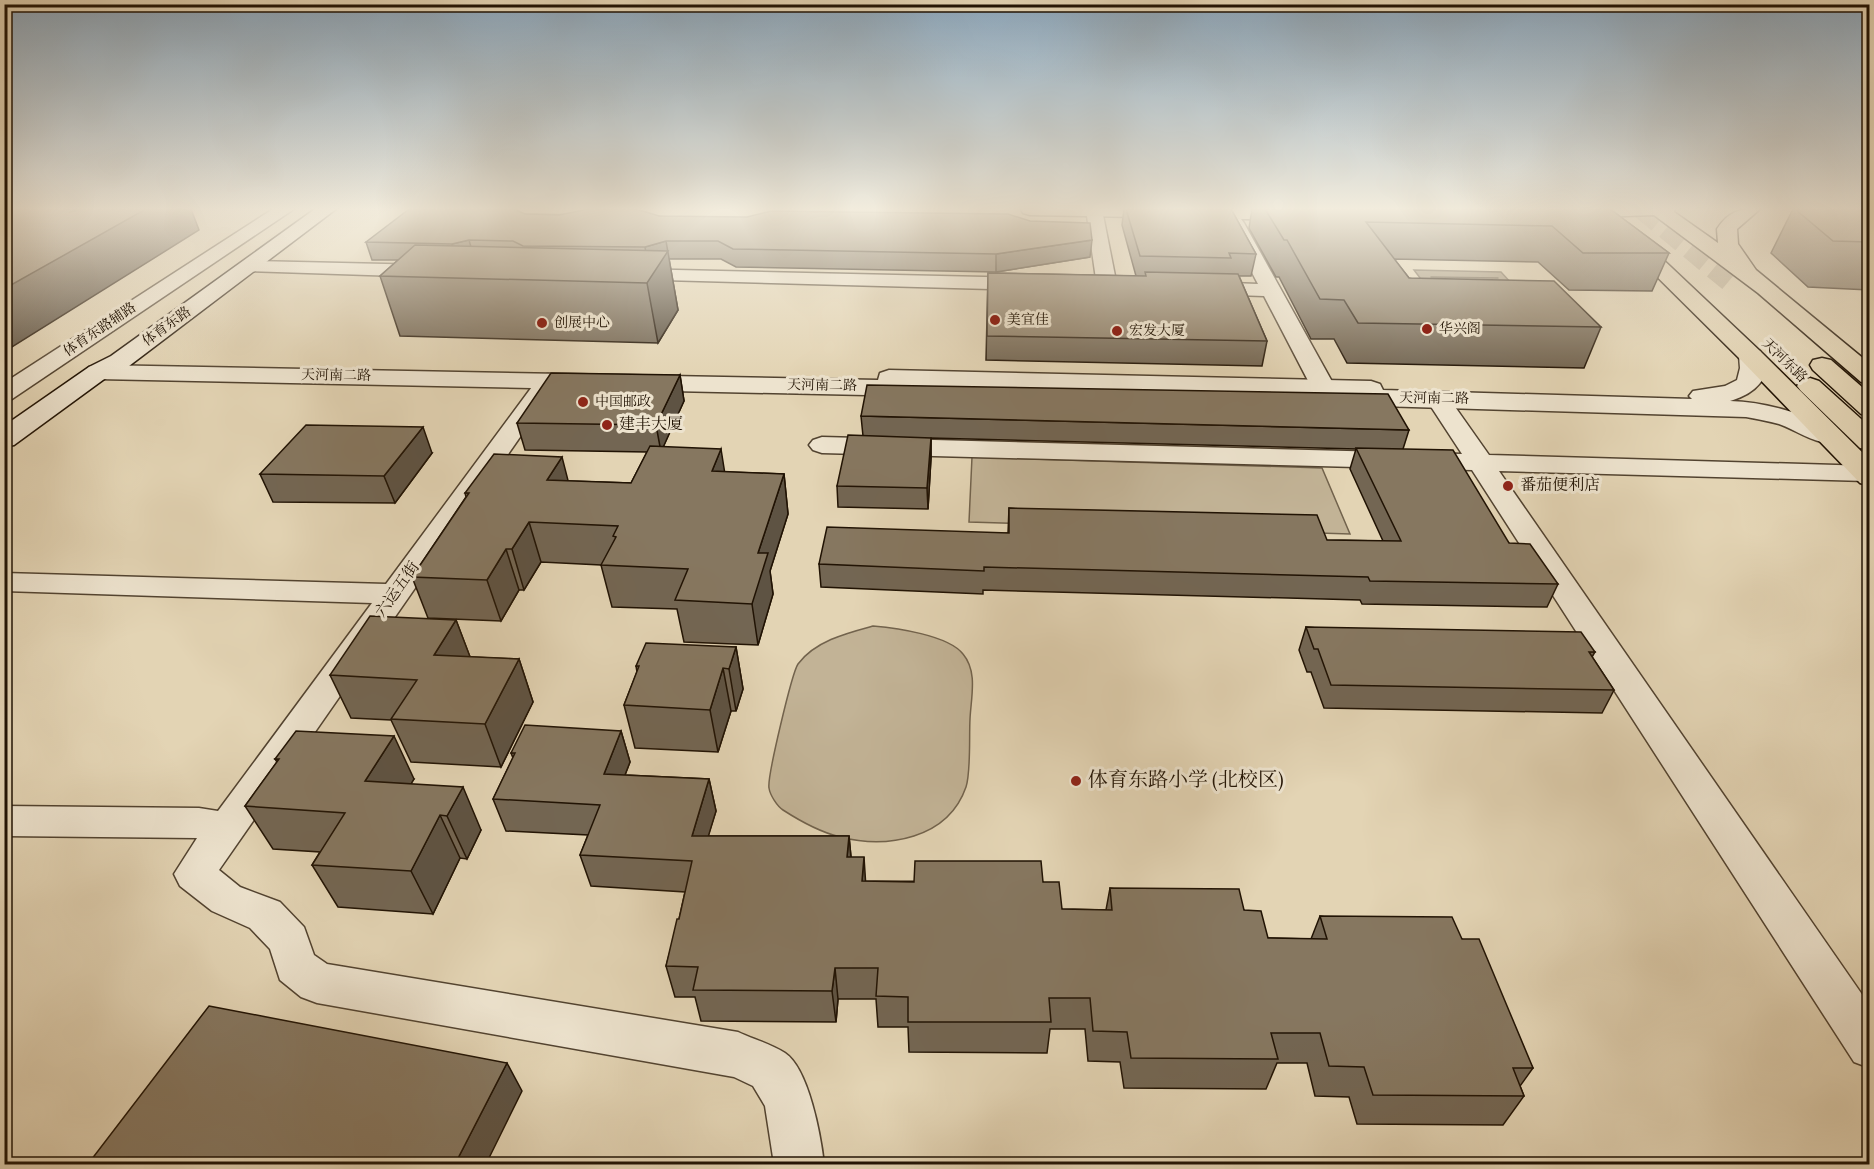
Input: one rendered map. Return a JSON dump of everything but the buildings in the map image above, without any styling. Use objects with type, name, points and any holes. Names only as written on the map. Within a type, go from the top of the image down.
[{"type":"highway","points":[[1655,264],[1751,356],[1868,475]]},
{"type":"highway","points":[[1733,264],[1869,377]]},
{"type":"highway","points":[[1742,264],[1752,278]]},
{"type":"highway","points":[[1659,268],[1724,267],[1752,278]]},
{"type":"highway","name":"天河东路","points":[[1694,268],[1869,442]]},
{"type":"highway","name":"天河东路","points":[[1728,281],[1869,408]]},
{"type":"street","name":"体育东路辅路","points":[[4,394],[200,264]]},
{"type":"street","name":"体育东路","points":[[4,415],[220,264]]},
{"type":"street","name":"体育东路","points":[[4,439],[255,264]]},
{"type":"street","points":[[1103,264],[1107,286]]},
{"type":"street","points":[[1257,264],[1326,392]]},
{"type":"street","points":[[250,267],[447,271]]},
{"type":"street","points":[[613,274],[1050,285]]},
{"type":"street","points":[[1084,286],[1131,287]]},
{"type":"street","points":[[1189,288],[1271,290]]},
{"type":"street","name":"天河南二路","points":[[109,367],[548,381],[1706,396],[1741,390],[1752,380],[1754,369],[1751,356]]},
{"type":"street","name":"天河南二路","points":[[109,367],[1326,392],[1438,399],[1746,409],[1787,418],[1829,436]]},
{"type":"street","name":"六运五街","points":[[548,381],[194,873],[226,899],[265,915],[289,940],[295,966],[317,983],[738,1055],[770,1071],[788,1099],[799,1164]]},
{"type":"street","points":[[1438,399],[1869,1046]]},
{"type":"street","points":[[822,445],[1480,462],[1868,475]]},
{"type":"street","points":[[4,582],[395,594]]},
{"type":"street","points":[[4,821],[199,823],[227,828]]},
{"type":"shaded area","points":[[972,457],[1322,468],[1350,534],[969,522]]},
{"type":"shaded area","points":[[873,626],[934,637],[956,647],[968,661],[972,677],[969,772],[966,787],[957,805],[931,829],[914,836],[877,842],[840,837],[810,826],[781,808],[772,797],[769,788],[780,725],[798,664],[813,649],[822,644],[842,635]]},
{"type":"water","points":[[1414,270],[1501,272],[1523,296],[1433,295]]},
{"type":"tunnel","points":[[1708,264],[1729,281]]},
{"type":"place","name":"美宜佳","points":[[995,320]]},
{"type":"place","name":"创展中心","points":[[542,323]]},
{"type":"place","name":"华兴阁","points":[[1427,329]]},
{"type":"place","name":"宏发大厦","points":[[1117,331]]},
{"type":"place","name":"中国邮政","points":[[583,402]]},
{"type":"place","name":"建丰大厦","points":[[607,425]]},
{"type":"place","name":"番茄便利店","points":[[1508,486]]},
{"type":"place","name":"体育东路小学 (北校区)","points":[[1076,781]]}]
